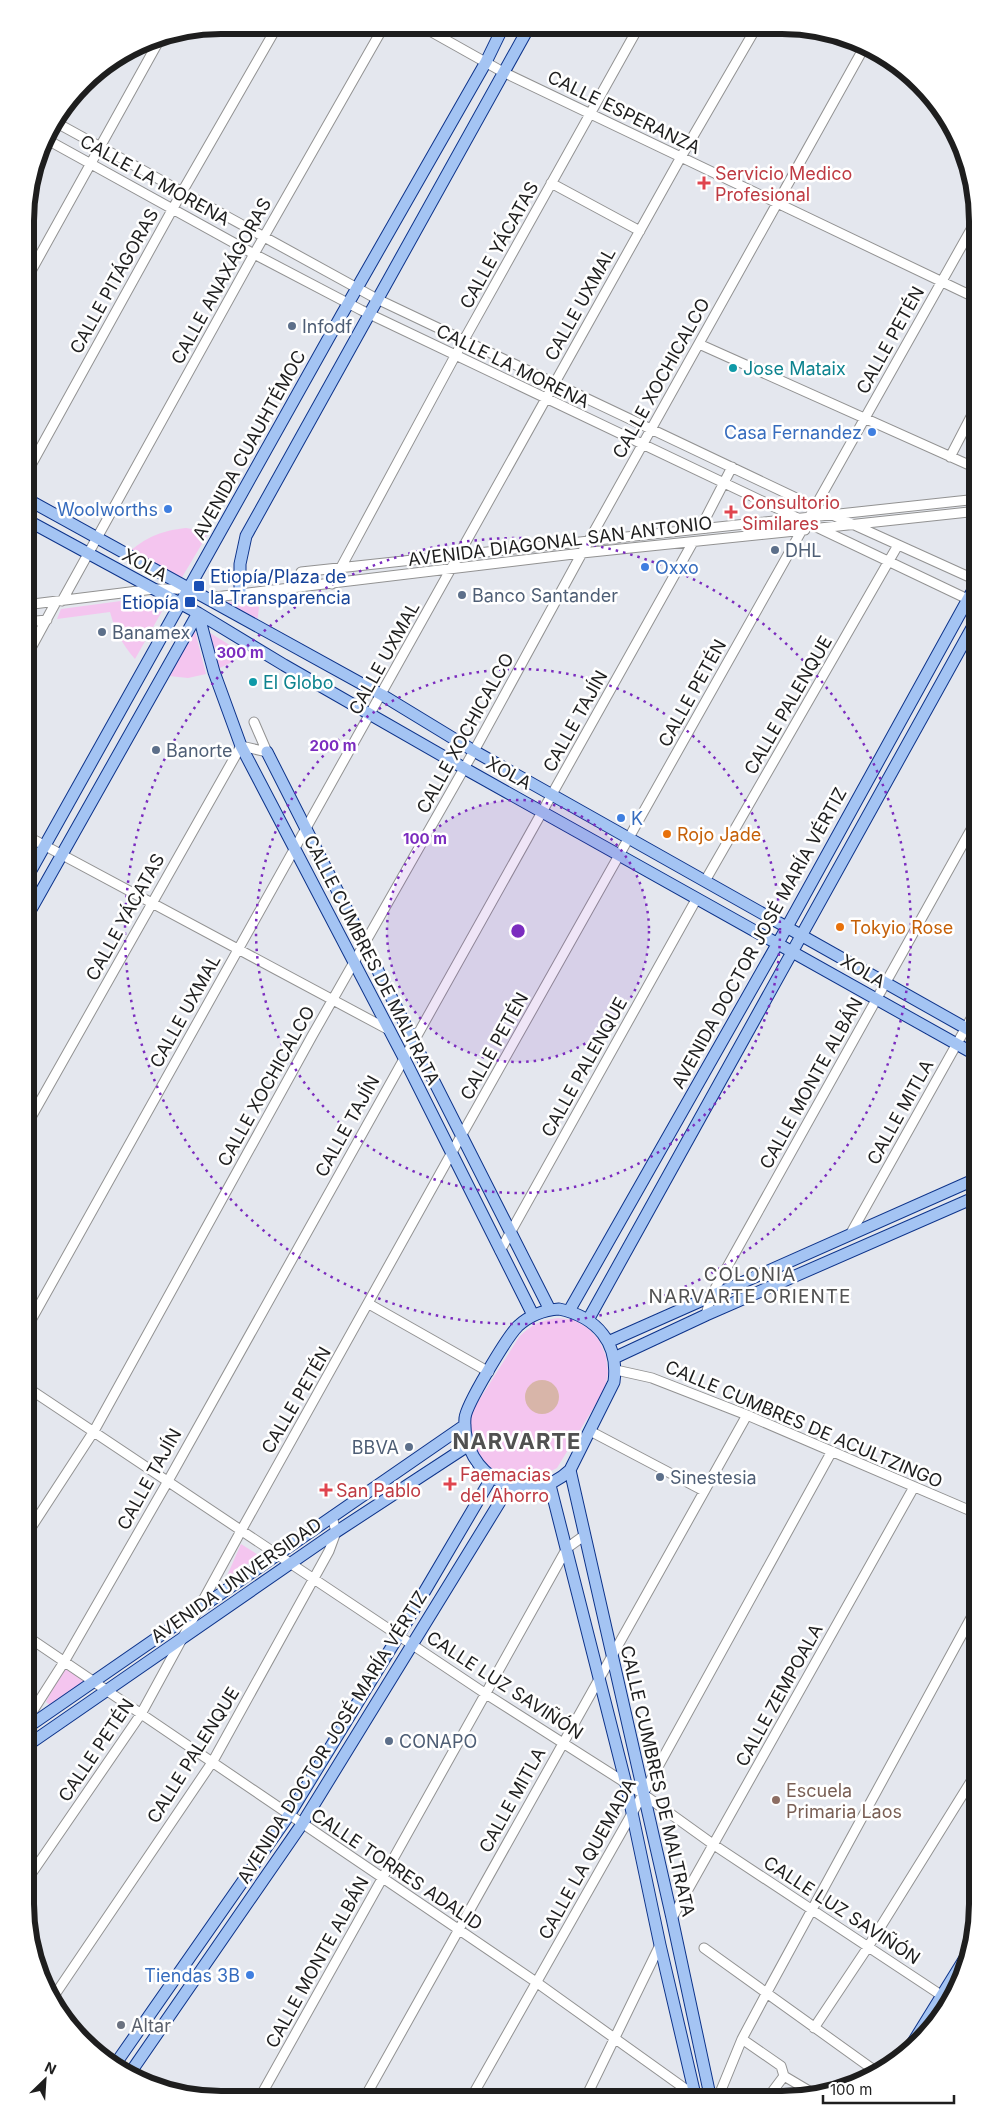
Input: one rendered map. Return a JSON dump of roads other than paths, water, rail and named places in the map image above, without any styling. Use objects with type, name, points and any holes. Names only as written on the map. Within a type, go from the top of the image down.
[{"type":"main road","name":"AVENIDA CUAUHTÉMOC","points":[[34,865],[348,303],[486,62],[500,34]]},
{"type":"main road","points":[[240,595],[240,564],[246,536],[525,34]]},
{"type":"main road","name":"XOLA","points":[[34,503],[382,695],[474,751],[969,1030]]},
{"type":"main road","name":"XOLA","points":[[34,524],[198,613],[464,768],[778,942],[969,1051]]},
{"type":"main road","name":"AVENIDA DOCTOR JOSÉ MARÍA VÉRTIZ","points":[[569,1311],[787,927],[969,596]]},
{"type":"main road","points":[[34,904],[198,613]]},
{"type":"main road","name":"CALLE CUMBRES DE MALTRATA","points":[[198,613],[214,672],[241,746],[404,1058],[533,1315]]},
{"type":"main road","name":"AVENIDA DOCTOR JOSÉ MARÍA VÉRTIZ","points":[[588,1320],[969,633]]},
{"type":"main road","name":"CALLE CUMBRES DE MALTRATA","points":[[267,752],[550,1310]]},
{"type":"main road","points":[[608,1342],[969,1182]]},
{"type":"main road","points":[[614,1358],[706,1315],[969,1200]]},
{"type":"main road","points":[[796,1258],[801,1273]]},
{"type":"main road","points":[[550,1310],[569,1311],[588,1320],[601,1331],[608,1342],[616,1370],[611,1391],[570,1470],[550,1485],[522,1488],[509,1487],[492,1477],[475,1459],[469,1445],[465,1425],[466,1411],[518,1326],[533,1315],[550,1310]]},
{"type":"main road","name":"AVENIDA UNIVERSIDAD","points":[[34,1723],[280,1555],[332,1516],[465,1425]]},
{"type":"main road","name":"AVENIDA UNIVERSIDAD","points":[[34,1742],[336,1532],[469,1445]]},
{"type":"main road","name":"CALLE CUMBRES DE MALTRATA","points":[[570,1470],[672,1918],[709,2091]]},
{"type":"main road","name":"AVENIDA DOCTOR JOSÉ MARÍA VÉRTIZ","points":[[118,2060],[289,1814],[399,1635],[492,1477]]},
{"type":"main road","name":"CALLE CUMBRES DE MALTRATA","points":[[550,1485],[626,1784],[660,1945],[695,2091]]},
{"type":"main road","name":"AVENIDA DOCTOR JOSÉ MARÍA VÉRTIZ","points":[[133,2069],[302,1824],[509,1487]]},
{"type":"street","name":"CALLE PITÁGORAS","points":[[34,460],[182,192],[273,34]]},
{"type":"street","name":"CALLE ANAXÁGORAS","points":[[34,643],[89,554],[254,254],[379,34]]},
{"type":"street","name":"CALLE ESPERANZA","points":[[435,34],[503,72],[969,294]]},
{"type":"street","name":"CALLE YÁCATAS","points":[[332,584],[455,356],[635,34]]},
{"type":"street","name":"CALLE UXMAL","points":[[34,1315],[452,570],[681,157],[753,34]]},
{"type":"street","points":[[34,266],[156,46]]},
{"type":"street","name":"CALLE XOCHICALCO","points":[[34,1523],[94,1431],[862,52]]},
{"type":"street","name":"CALLE LA MORENA","points":[[60,125],[377,299],[556,382],[815,507],[969,577]]},
{"type":"street","name":"CALLE LA MORENA","points":[[51,142],[254,254],[369,314],[806,523]]},
{"type":"street","points":[[551,184],[640,231]]},
{"type":"street","name":"CALLE PETÉN","points":[[34,1870],[141,1714],[451,1154],[969,233]]},
{"type":"street","points":[[699,344],[969,465]]},
{"type":"street","points":[[950,456],[969,420]]},
{"type":"street","points":[[700,529],[732,467]]},
{"type":"street","name":"AVENIDA DIAGONAL SAN ANTONIO","points":[[206,598],[582,553],[693,542],[806,523],[830,514],[969,500]]},
{"type":"street","name":"AVENIDA DIAGONAL SAN ANTONIO","points":[[806,523],[819,528],[969,513]]},
{"type":"street","name":"AVENIDA DIAGONAL SAN ANTONIO","points":[[301,572],[796,518]]},
{"type":"street","points":[[819,528],[967,599]]},
{"type":"street","name":"CALLE TAJÍN","points":[[34,1709],[64,1662],[168,1481],[693,542]]},
{"type":"street","name":"CALLE PALENQUE","points":[[705,881],[898,545]]},
{"type":"street","points":[[34,604],[154,589],[188,589]]},
{"type":"street","points":[[34,621],[47,620]]},
{"type":"street","name":"CALLE CUMBRES DE MALTRATA","points":[[254,722],[267,752]]},
{"type":"street","name":"CALLE YÁCATAS","points":[[34,1112],[241,746]]},
{"type":"street","points":[[241,746],[267,752]]},
{"type":"street","name":"CALLE MONTE ALBÁN","points":[[706,1315],[711,1296],[969,833]]},
{"type":"street","points":[[34,840],[389,1030]]},
{"type":"street","name":"CALLE PALENQUE","points":[[500,1251],[697,898]]},
{"type":"street","name":"CALLE MITLA","points":[[851,1233],[969,1022]]},
{"type":"street","points":[[369,1304],[489,1372]]},
{"type":"street","name":"CALLE CUMBRES DE ACULTZINGO","points":[[616,1370],[652,1378],[747,1414],[969,1510]]},
{"type":"street","name":"CALLE LUZ SAVIÑÓN","points":[[34,1392],[242,1529],[486,1694],[643,1794],[714,1845],[945,1997]]},
{"type":"street","name":"CALLE MITLA","points":[[368,2091],[747,1414]]},
{"type":"street","points":[[590,1431],[704,1492]]},
{"type":"street","name":"CALLE LA QUEMADA","points":[[475,2091],[643,1794],[832,1451]]},
{"type":"street","name":"CALLE ZEMPOALA","points":[[672,1918],[914,1487]]},
{"type":"street","points":[[332,1516],[336,1532]]},
{"type":"street","name":"CALLE PALENQUE","points":[[56,1993],[214,1761],[330,1551],[336,1532]]},
{"type":"street","name":"CALLE MONTE ALBÁN","points":[[263,2091],[567,1548],[585,1535]]},
{"type":"street","points":[[722,2091],[742,2039],[969,1622]]},
{"type":"street","name":"CALLE TORRES ADALID","points":[[34,1641],[214,1761],[302,1824],[536,1982],[686,2091]]},
{"type":"street","points":[[814,2028],[868,1947],[969,1784]]},
{"type":"street","points":[[590,2091],[660,1945]]},
{"type":"street","points":[[704,1948],[872,2068]]},
{"type":"street","points":[[742,2039],[781,2066],[784,2076],[806,2090]]},
{"type":"street","points":[[773,2091],[784,2076]]},
{"type":"place","name":"Servicio Medico Profesional","points":[[704,183]]},
{"type":"place","name":"Infodf","points":[[292,326]]},
{"type":"place","name":"Jose Mataix","points":[[733,368]]},
{"type":"place","name":"Casa Fernandez","points":[[872,432]]},
{"type":"place","name":"Woolworths","points":[[168,509]]},
{"type":"place","name":"Consultorio Similares","points":[[731,512]]},
{"type":"place","name":"DHL","points":[[775,550]]},
{"type":"place","name":"Oxxo","points":[[645,567]]},
{"type":"place","name":"Etiopía/Plaza de la Transparencia","points":[[199,586]]},
{"type":"place","name":"Banco Santander","points":[[462,595]]},
{"type":"place","name":"Etiopía","points":[[190,602]]},
{"type":"place","name":"Banamex","points":[[102,632]]},
{"type":"place","name":"El Globo","points":[[253,682]]},
{"type":"place","name":"Banorte","points":[[156,750]]},
{"type":"place","name":"K","points":[[621,818]]},
{"type":"place","name":"Rojo Jade","points":[[667,834]]},
{"type":"place","name":"Tokyio Rose","points":[[840,927]]},
{"type":"place","name":"BBVA","points":[[409,1447]]},
{"type":"place","name":"Sinestesia","points":[[660,1477]]},
{"type":"place","name":"Faemacias del Ahorro","points":[[450,1484]]},
{"type":"place","name":"San Pablo","points":[[326,1490]]},
{"type":"place","name":"CONAPO","points":[[389,1741]]},
{"type":"place","name":"Escuela Primaria Laos","points":[[776,1800]]},
{"type":"place","name":"Tiendas 3B","points":[[250,1975]]},
{"type":"place","name":"Altar","points":[[121,2025]]},
{"type":"district","name":"COLONIA NARVARTE ORIENTE","points":[[750,1285]]},
{"type":"district","name":"NARVARTE","points":[[517,1441]]}]
